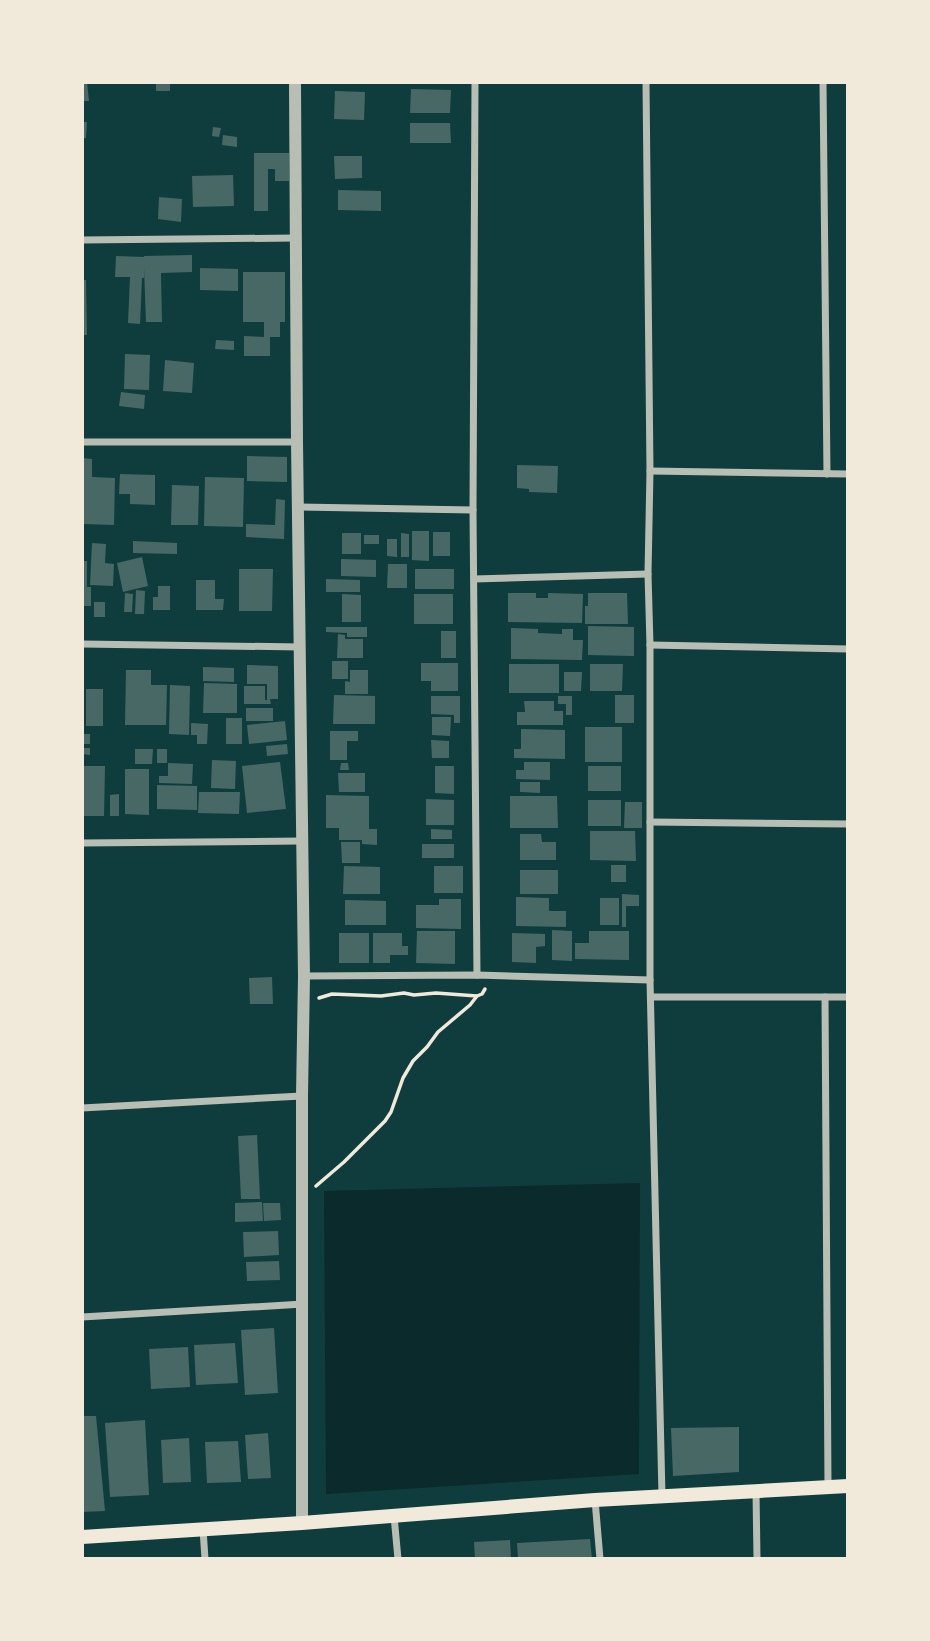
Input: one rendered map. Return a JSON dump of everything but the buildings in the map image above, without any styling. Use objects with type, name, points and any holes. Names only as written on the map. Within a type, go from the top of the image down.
[{"type":"main road","points":[[82,1537],[595,1500],[848,1486]]},
{"type":"street","points":[[296,82],[297,442],[304,976],[302,1523]]},
{"type":"street","points":[[475,82],[473,510],[477,975]]},
{"type":"street","points":[[646,82],[650,471],[650,980],[662,1496]]},
{"type":"street","points":[[823,82],[827,474]]},
{"type":"street","points":[[82,240],[296,238]]},
{"type":"street","points":[[82,442],[297,442]]},
{"type":"street","points":[[650,471],[848,474]]},
{"type":"street","points":[[299,507],[473,510]]},
{"type":"street","points":[[474,579],[648,575]]},
{"type":"street","points":[[82,644],[299,647]]},
{"type":"street","points":[[650,645],[848,649]]},
{"type":"street","points":[[650,822],[848,824]]},
{"type":"street","points":[[82,843],[302,841]]},
{"type":"street","points":[[304,976],[477,975],[650,980]]},
{"type":"street","points":[[651,996],[848,997]]},
{"type":"street","points":[[825,997],[828,1487]]},
{"type":"street","points":[[82,1108],[302,1096]]},
{"type":"street","points":[[82,1317],[303,1304]]},
{"type":"street","points":[[756,1490],[757,1559]]},
{"type":"street","points":[[595,1500],[600,1559]]},
{"type":"street","points":[[394,1516],[398,1559]]},
{"type":"street","points":[[203,1529],[205,1559]]},
{"type":"path","points":[[315,1187],[385,1121],[403,1078],[414,1061],[438,1032],[487,987]]},
{"type":"path","points":[[313,1001],[332,994],[380,996],[436,993],[477,996]]},
{"type":"water","points":[[640,1183],[639,1474],[326,1494],[324,1191]]}]
